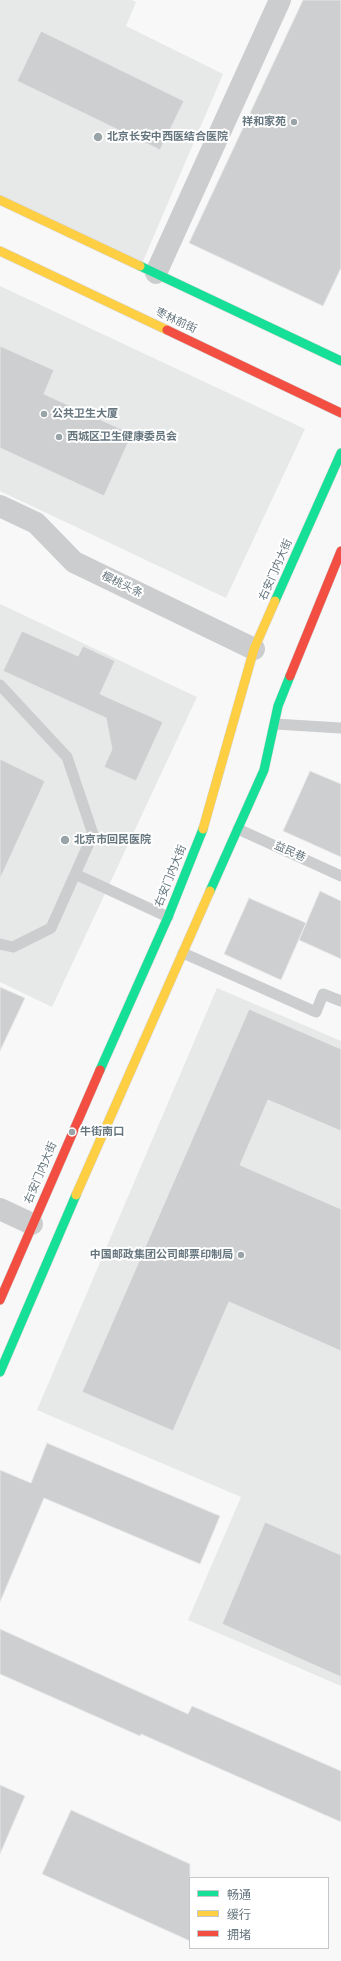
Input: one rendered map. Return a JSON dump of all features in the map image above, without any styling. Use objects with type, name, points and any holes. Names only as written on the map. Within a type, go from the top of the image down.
[{"type":"main road","points":[[0,200],[341,361]]},
{"type":"main road","name":"枣林前街","points":[[0,251],[341,413]]},
{"type":"main road","name":"右安门内大街","points":[[0,1372],[45,1230],[205,825],[254,648],[341,453]]},
{"type":"main road","name":"右安门内大街","points":[[0,1300],[45,1230],[183,953],[264,770],[278,706],[329,576],[340,555]]},
{"type":"street","points":[[156,273],[280,0]]},
{"type":"street","name":"樱桃头条","points":[[0,506],[36,523],[74,562],[254,648]]},
{"type":"street","points":[[0,1209],[45,1230]]},
{"type":"lane","points":[[329,576],[341,586]]},
{"type":"lane","points":[[0,685],[67,757],[93,834],[51,928],[13,947],[0,944]]},
{"type":"lane","points":[[275,724],[341,728]]},
{"type":"lane","name":"益民巷","points":[[238,829],[341,876]]},
{"type":"lane","points":[[75,874],[168,917]]},
{"type":"lane","points":[[183,953],[316,1012],[324,994],[341,1002]]},
{"type":"shaded area","name":"北京长安中西医结合医院","points":[[0,0],[132,0],[136,2],[126,26],[223,74],[141,266],[0,200]]},
{"type":"shaded area","name":"西城区卫生健康委员会","points":[[0,286],[305,429],[226,598],[0,491]]},
{"type":"shaded area","name":"北京市回民医院","points":[[0,604],[197,697],[52,1007],[0,982]]},
{"type":"shaded area","name":"中国邮政集团公司邮票印制局","points":[[217,988],[341,1041],[341,1686],[188,1620],[241,1497],[37,1410]]},
{"type":"building","name":"祥和家苑","points":[[303,0],[341,0],[341,268],[323,306],[189,243]]},
{"type":"building","points":[[41,31],[184,101],[160,150],[17,81]]},
{"type":"building","name":"公共卫生大厦","points":[[0,346],[54,370],[44,394],[132,434],[104,496],[0,448]]},
{"type":"building","points":[[22,631],[78,656],[83,646],[115,661],[100,694],[163,722],[136,781],[104,767],[112,749],[106,718],[3,671]]},
{"type":"building","points":[[0,759],[45,781],[0,879]]},
{"type":"building","points":[[310,771],[341,784],[341,857],[283,831]]},
{"type":"building","points":[[320,891],[341,901],[341,959],[299,940]]},
{"type":"building","points":[[249,898],[306,923],[281,980],[224,954]]},
{"type":"building","points":[[0,987],[25,998],[0,1051]]},
{"type":"building","name":"中国邮政集团公司邮票印制局","points":[[249,1009],[341,1049],[341,1131],[268,1100],[240,1165],[341,1209],[341,1351],[229,1302],[173,1431],[82,1392]]},
{"type":"building","points":[[47,1443],[220,1516],[200,1564],[44,1498],[0,1602],[0,1470],[31,1483]]},
{"type":"building","points":[[265,1522],[341,1555],[341,1677],[222,1624]]},
{"type":"building","points":[[0,1629],[188,1714],[192,1706],[341,1771],[341,1822],[0,1674]]},
{"type":"building","points":[[0,1785],[25,1796],[0,1854]]},
{"type":"building","points":[[71,1810],[190,1864],[189,1941],[42,1874]]},
{"type":"traffic: fast","points":[[140,266],[341,361]]},
{"type":"traffic: fast","points":[[275,601],[341,453]]},
{"type":"traffic: fast","points":[[210,891],[264,770],[278,706],[290,676]]},
{"type":"traffic: fast","points":[[100,1070],[168,917],[203,829]]},
{"type":"traffic: fast","points":[[0,1372],[76,1195]]},
{"type":"traffic: slow","points":[[0,200],[140,266]]},
{"type":"traffic: slow","points":[[0,251],[167,330]]},
{"type":"traffic: slow","points":[[203,829],[254,649],[275,601]]},
{"type":"traffic: slow","points":[[76,1195],[210,891]]},
{"type":"traffic: jam","points":[[167,330],[341,413]]},
{"type":"traffic: jam","points":[[290,676],[341,551]]},
{"type":"traffic: jam","points":[[0,1300],[100,1070]]},
{"type":"place","name":"祥和家苑","points":[[294,122]]},
{"type":"place","name":"北京长安中西医结合医院","points":[[98,137]]},
{"type":"place","name":"公共卫生大厦","points":[[44,414]]},
{"type":"place","name":"西城区卫生健康委员会","points":[[59,437]]},
{"type":"place","name":"北京市回民医院","points":[[65,840]]},
{"type":"place","name":"牛街南口","points":[[72,1132]]},
{"type":"place","name":"中国邮政集团公司邮票印制局","points":[[241,1255]]}]
